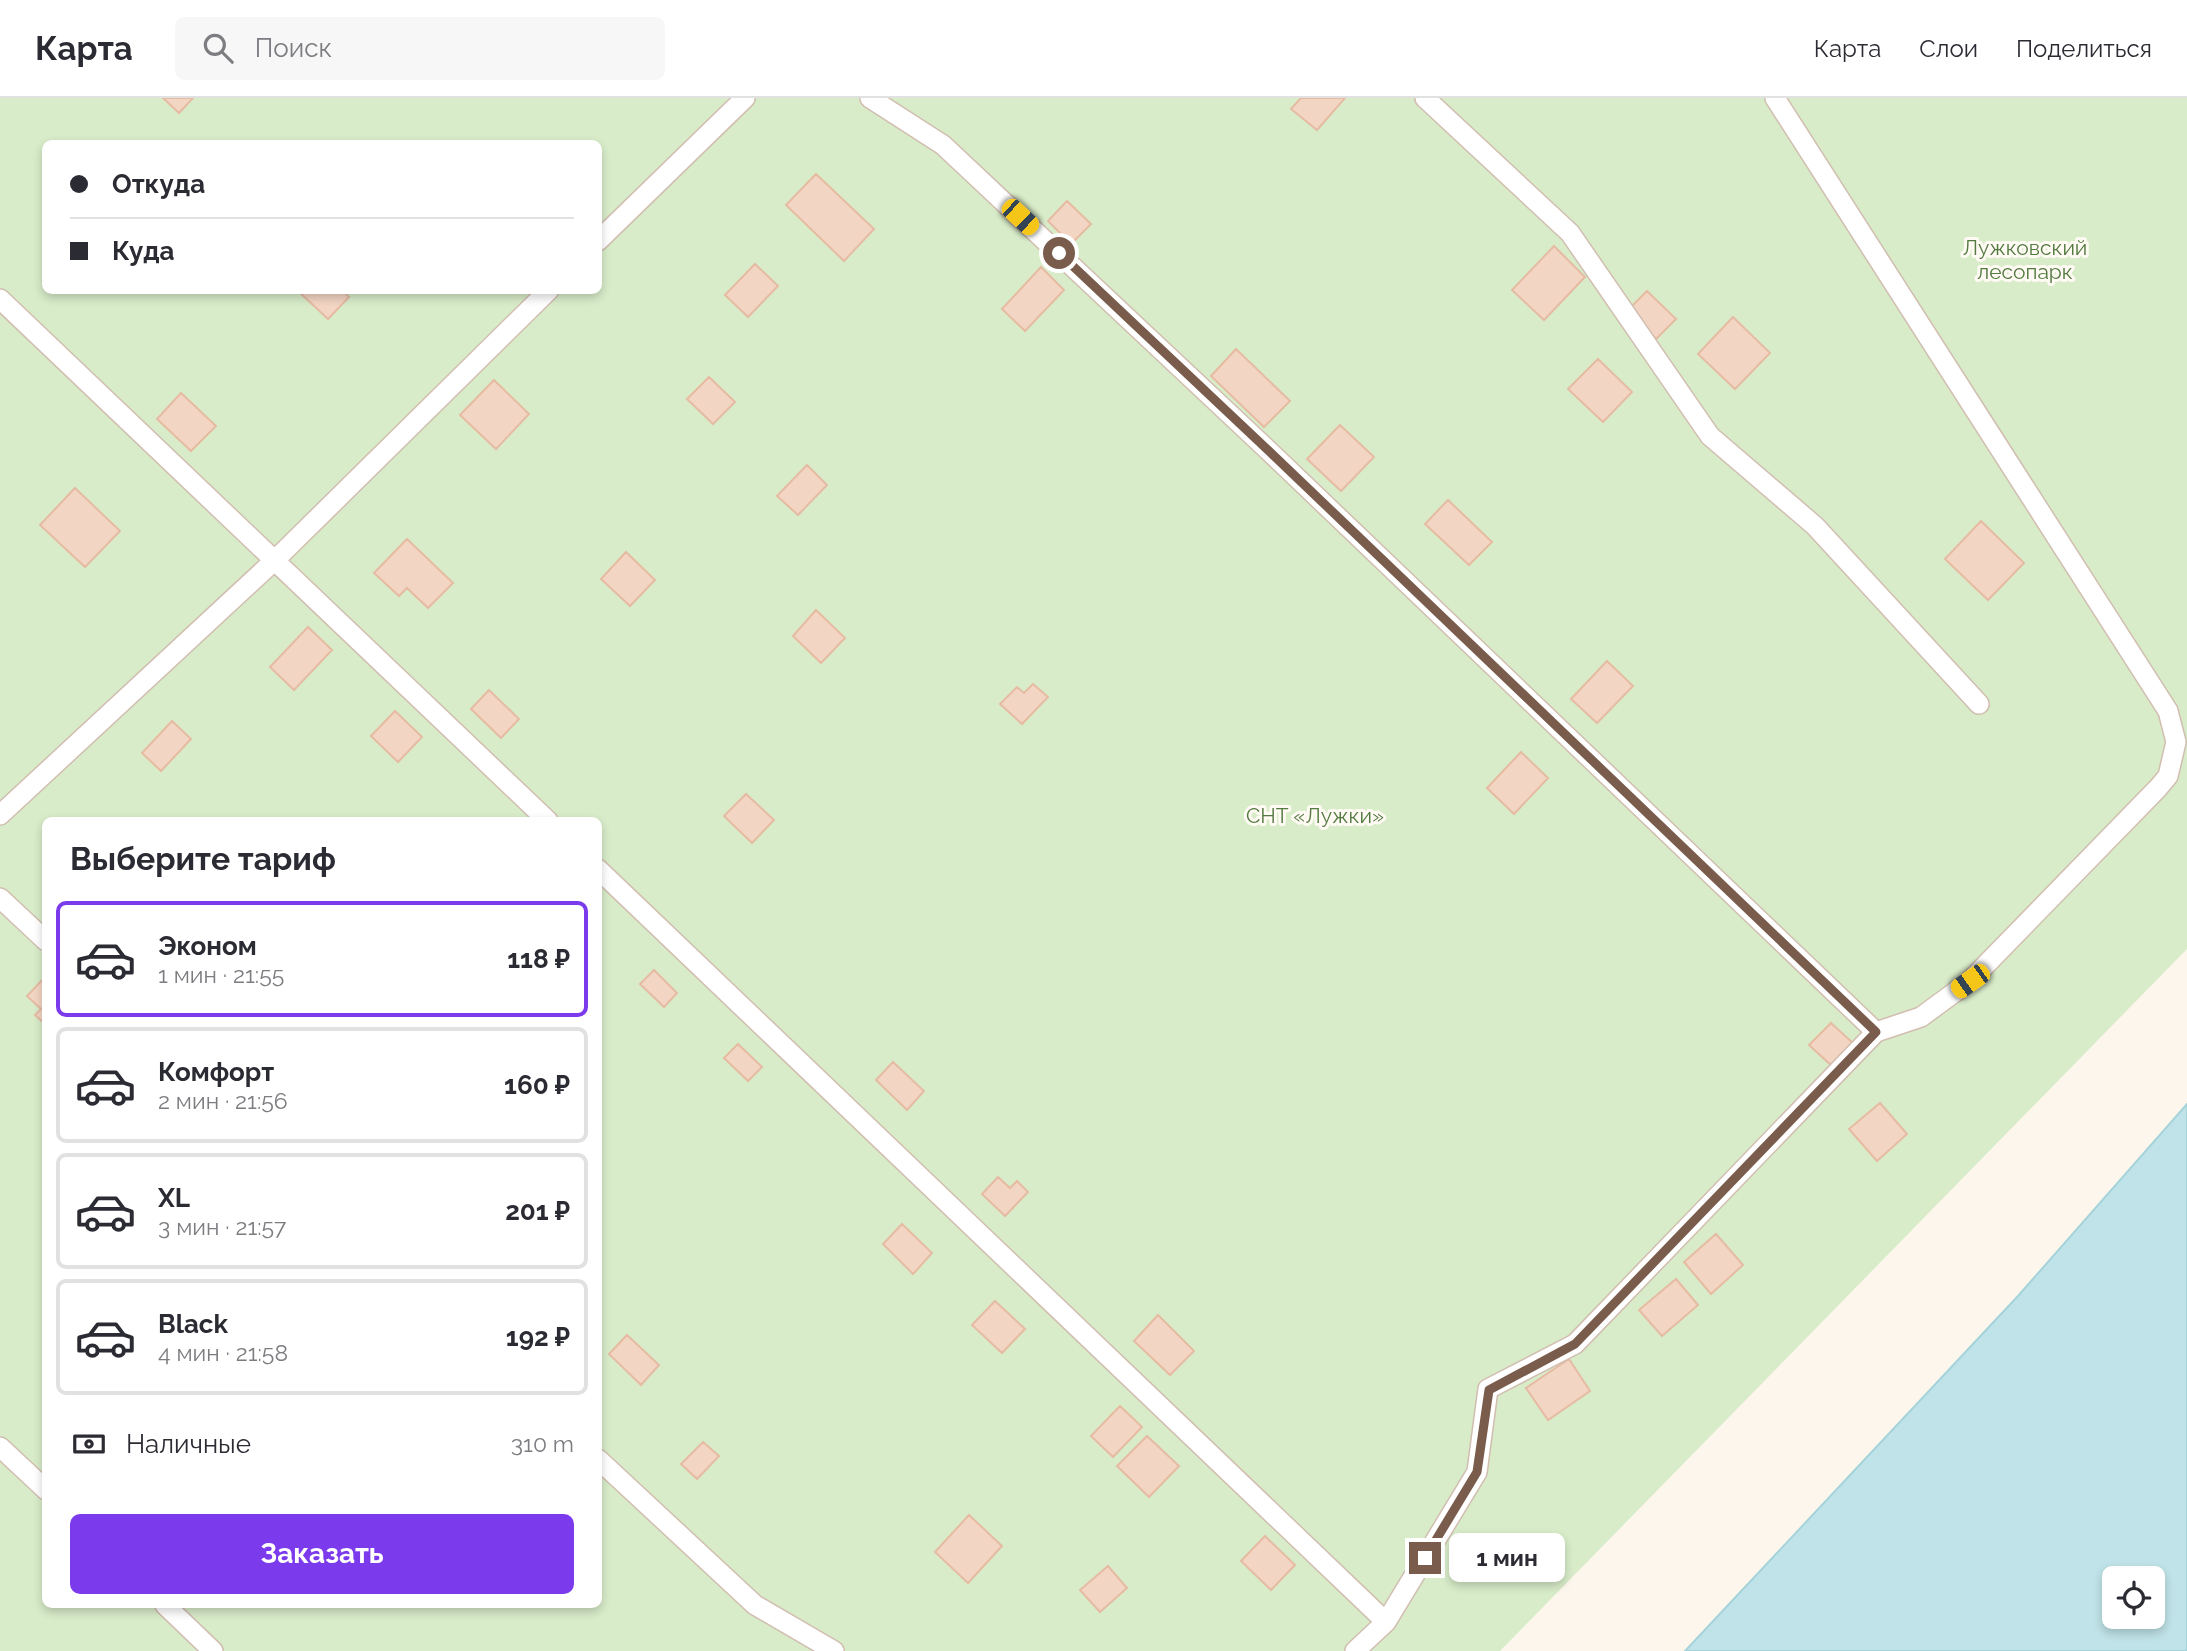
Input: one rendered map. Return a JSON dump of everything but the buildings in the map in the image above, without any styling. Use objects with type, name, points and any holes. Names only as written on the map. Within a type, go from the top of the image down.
[{"type":"lane","points":[[602,238],[745,98]]},
{"type":"lane","points":[[870,98],[943,145],[1270,452],[1876,1032]]},
{"type":"lane","points":[[1425,98],[1570,233],[1710,436],[1815,526],[1979,704]]},
{"type":"lane","points":[[1355,1651],[1386,1622],[1477,1472],[1489,1390],[1575,1344],[1876,1032],[1921,1017],[1970,981],[2168,776],[2176,742],[2168,711],[1775,98]]},
{"type":"lane","points":[[0,815],[275,559],[544,294]]},
{"type":"lane","points":[[0,299],[544,817]]},
{"type":"lane","points":[[602,873],[1386,1622]]},
{"type":"lane","points":[[0,898],[42,937]]},
{"type":"lane","points":[[0,1447],[42,1486]]},
{"type":"lane","points":[[602,1463],[754,1605],[834,1651]]},
{"type":"lane","points":[[168,1608],[213,1651]]},
{"type":"green space","name":"СНТ «Лужки»","points":[[0,98],[2187,98],[2187,949],[1500,1651],[0,1651]]},
{"type":"water","points":[[2187,1104],[2187,1651],[1685,1651],[2018,1296]]},
{"type":"route","points":[[1059,253],[1876,1032],[1575,1344],[1489,1390],[1477,1472],[1425,1558]]},
{"type":"park label","name":"Лужковский лесопарк","points":[[2025,260]]}]
